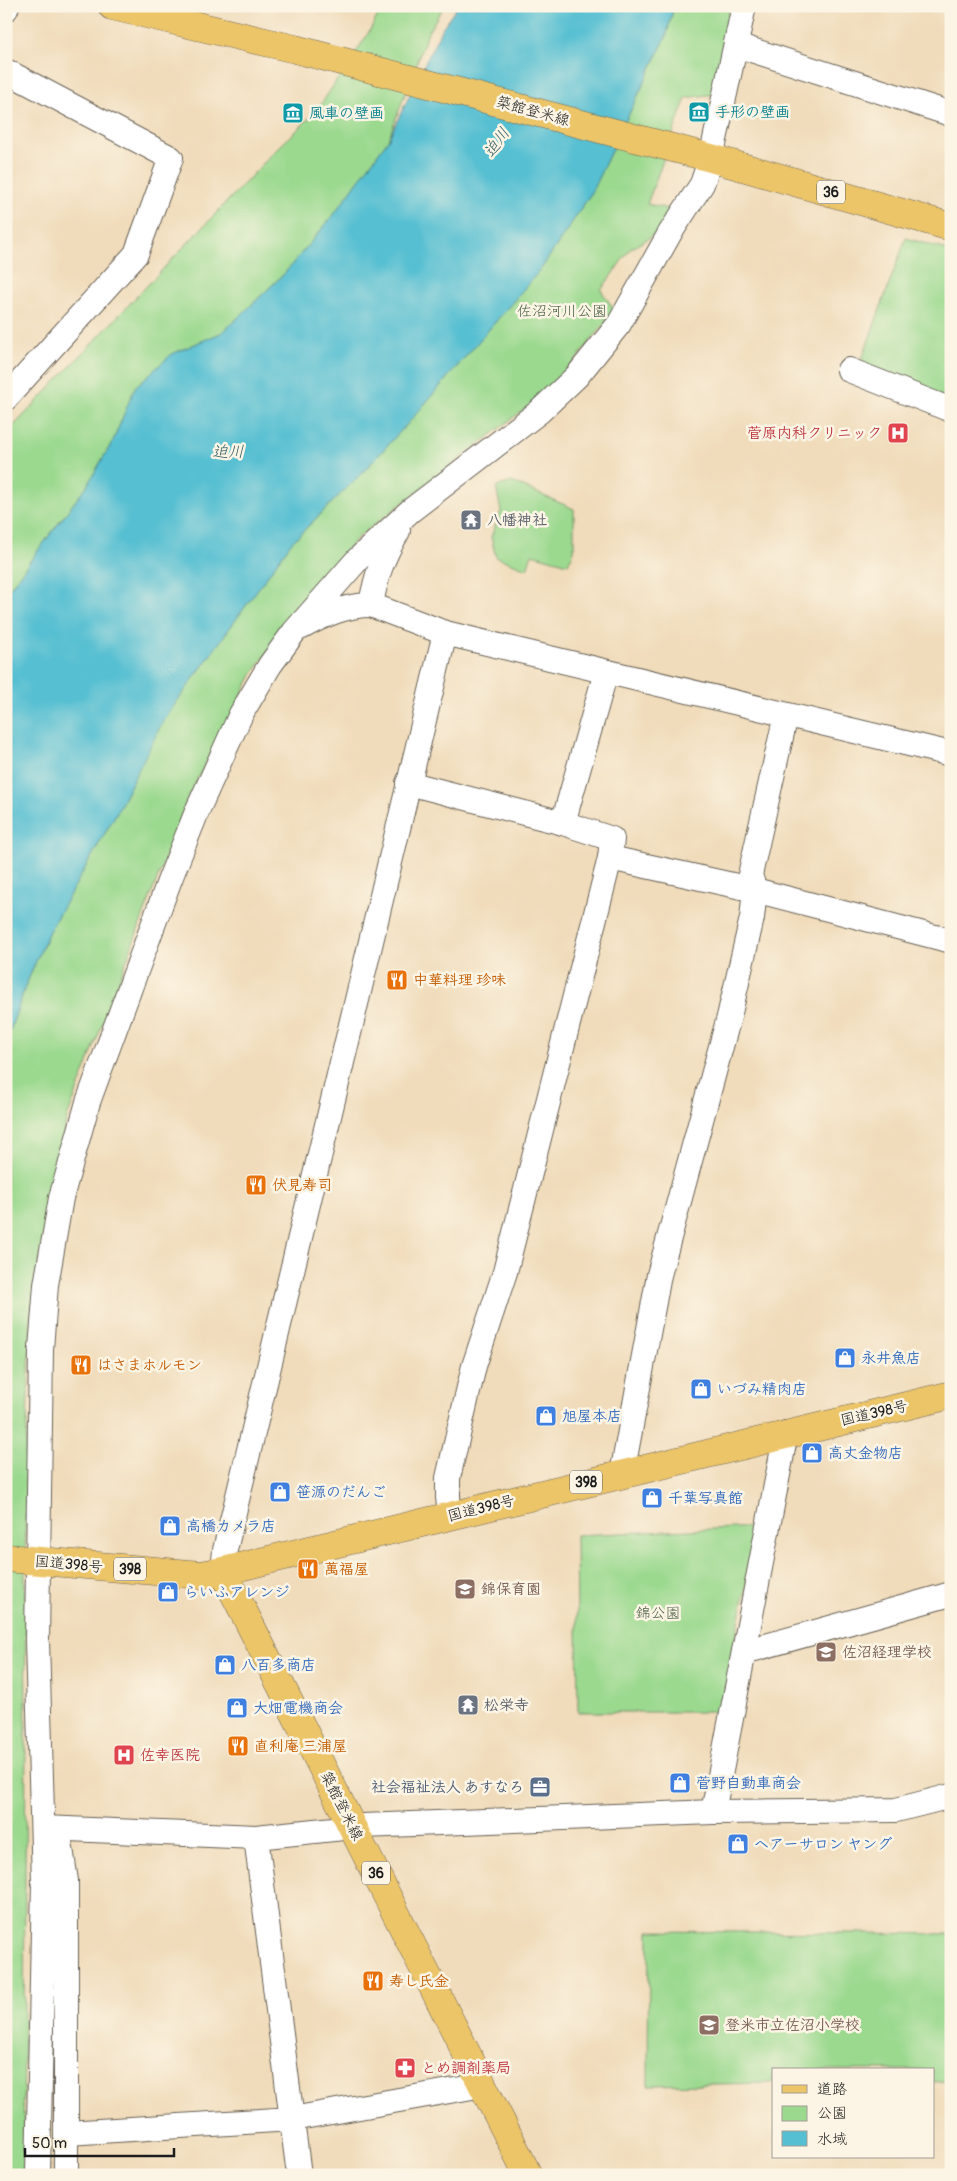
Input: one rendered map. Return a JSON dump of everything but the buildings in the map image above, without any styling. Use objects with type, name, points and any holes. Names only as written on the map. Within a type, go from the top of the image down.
[{"type":"main road","name":"築館登米線","points":[[112,6],[295,49],[711,158],[951,227]]},
{"type":"main road","name":"国道398号","points":[[6,1558],[201,1575],[786,1433],[951,1395]]},
{"type":"main road","name":"築館登米線","points":[[223,1571],[528,2175]]},
{"type":"street","points":[[38,2175],[44,1882],[50,1828],[37,1561],[41,1348],[46,1285],[61,1198],[88,1102],[131,981],[198,809],[240,714],[294,632],[358,559],[410,511],[539,412],[577,376],[619,324],[670,233],[702,184],[711,158],[744,6]]},
{"type":"street","points":[[736,45],[951,114]]},
{"type":"street","points":[[6,70],[171,158],[136,254],[6,398]]},
{"type":"street","points":[[850,370],[951,410]]},
{"type":"street","points":[[371,605],[375,580],[382,558],[410,511]]},
{"type":"street","points":[[294,632],[340,609],[356,605],[371,605],[445,633],[951,754]]},
{"type":"street","points":[[223,1571],[225,1550],[445,633]]},
{"type":"street","points":[[563,823],[606,672]]},
{"type":"street","points":[[622,1474],[622,1465],[659,1275],[729,1017],[752,918],[755,890],[750,875],[786,715]]},
{"type":"street","points":[[408,782],[563,823],[612,839],[610,858],[505,1272],[474,1366],[448,1478],[450,1515]]},
{"type":"street","points":[[610,858],[755,890],[951,941]]},
{"type":"street","points":[[713,1812],[786,1433]]},
{"type":"street","points":[[744,1652],[951,1594]]},
{"type":"street","points":[[50,1828],[256,1837],[363,1826],[713,1812],[896,1810],[951,1796]]},
{"type":"street","points":[[50,1828],[66,1881],[66,2175]]},
{"type":"street","points":[[256,1837],[299,2175]]},
{"type":"street","points":[[67,2133],[292,2119],[472,2087],[482,2083]]},
{"type":"green space","points":[[383,6],[444,6],[428,32],[388,140],[332,217],[284,274],[223,332],[172,354],[113,441],[86,487],[6,593],[6,434],[277,149],[315,113],[366,37]]},
{"type":"green space","name":"佐沼河川公園","points":[[674,6],[730,6],[715,94],[686,98],[647,204],[677,211],[666,228],[630,249],[601,290],[615,311],[574,362],[535,401],[357,538],[303,601],[252,675],[189,795],[67,1118],[49,1199],[31,1319],[26,1449],[23,2175],[6,2175],[6,1042],[25,987],[49,931],[117,812],[163,720],[291,543],[363,472],[410,421],[541,269],[590,195],[666,37]]},
{"type":"green space","points":[[906,238],[951,251],[951,375],[944,397],[860,364]]},
{"type":"green space","points":[[512,482],[574,509],[574,551],[568,564],[532,554],[527,569],[496,557],[491,537],[501,511],[496,487]]},
{"type":"green space","name":"錦公園","points":[[758,1527],[721,1712],[578,1712],[576,1535]]},
{"type":"green space","points":[[649,1931],[951,1934],[951,2081],[934,2082],[934,2068],[772,2068],[772,2083],[648,2085]]},
{"type":"water","name":"迫川","points":[[458,6],[674,6],[666,37],[590,195],[541,269],[410,421],[363,472],[291,543],[163,721],[117,812],[49,931],[25,987],[6,1042],[6,593],[86,487],[113,441],[135,387],[172,354],[223,332],[284,274],[332,217],[388,140],[442,28]]},
{"type":"place","name":"手形の壁画","points":[[699,112]]},
{"type":"place","name":"風車の壁画","points":[[293,113]]},
{"type":"place","name":"菅原内科クリニック","points":[[898,433]]},
{"type":"place","name":"八幡神社","points":[[471,520]]},
{"type":"place","name":"中華料理 珍味","points":[[397,980]]},
{"type":"place","name":"伏見寿司","points":[[256,1185]]},
{"type":"place","name":"永井魚店","points":[[845,1358]]},
{"type":"place","name":"はさまホルモン","points":[[81,1365]]},
{"type":"place","name":"いづみ精肉店","points":[[701,1389]]},
{"type":"place","name":"旭屋本店","points":[[546,1416]]},
{"type":"place","name":"高丈金物店","points":[[812,1453]]},
{"type":"place","name":"笹源のだんご","points":[[280,1492]]},
{"type":"place","name":"千葉写真館","points":[[652,1498]]},
{"type":"place","name":"高橋カメラ店","points":[[170,1526]]},
{"type":"place","name":"萬福屋","points":[[308,1569]]},
{"type":"place","name":"錦保育園","points":[[465,1589]]},
{"type":"place","name":"らいふアレンジ","points":[[168,1592]]},
{"type":"place","name":"佐沼経理学校","points":[[826,1652]]},
{"type":"place","name":"八百多商店","points":[[225,1665]]},
{"type":"place","name":"松栄寺","points":[[468,1705]]},
{"type":"place","name":"大畑電機商会","points":[[237,1708]]},
{"type":"place","name":"直利庵 三浦屋","points":[[238,1746]]},
{"type":"place","name":"佐幸医院","points":[[124,1755]]},
{"type":"place","name":"菅野自動車商会","points":[[680,1783]]},
{"type":"place","name":"社会福祉法人 あすなろ","points":[[540,1787]]},
{"type":"place","name":"ヘアーサロン ヤング","points":[[738,1844]]},
{"type":"place","name":"寿し氏金","points":[[373,1981]]},
{"type":"place","name":"登米市立佐沼小学校","points":[[709,2025]]},
{"type":"place","name":"とめ調剤薬局","points":[[405,2068]]}]
